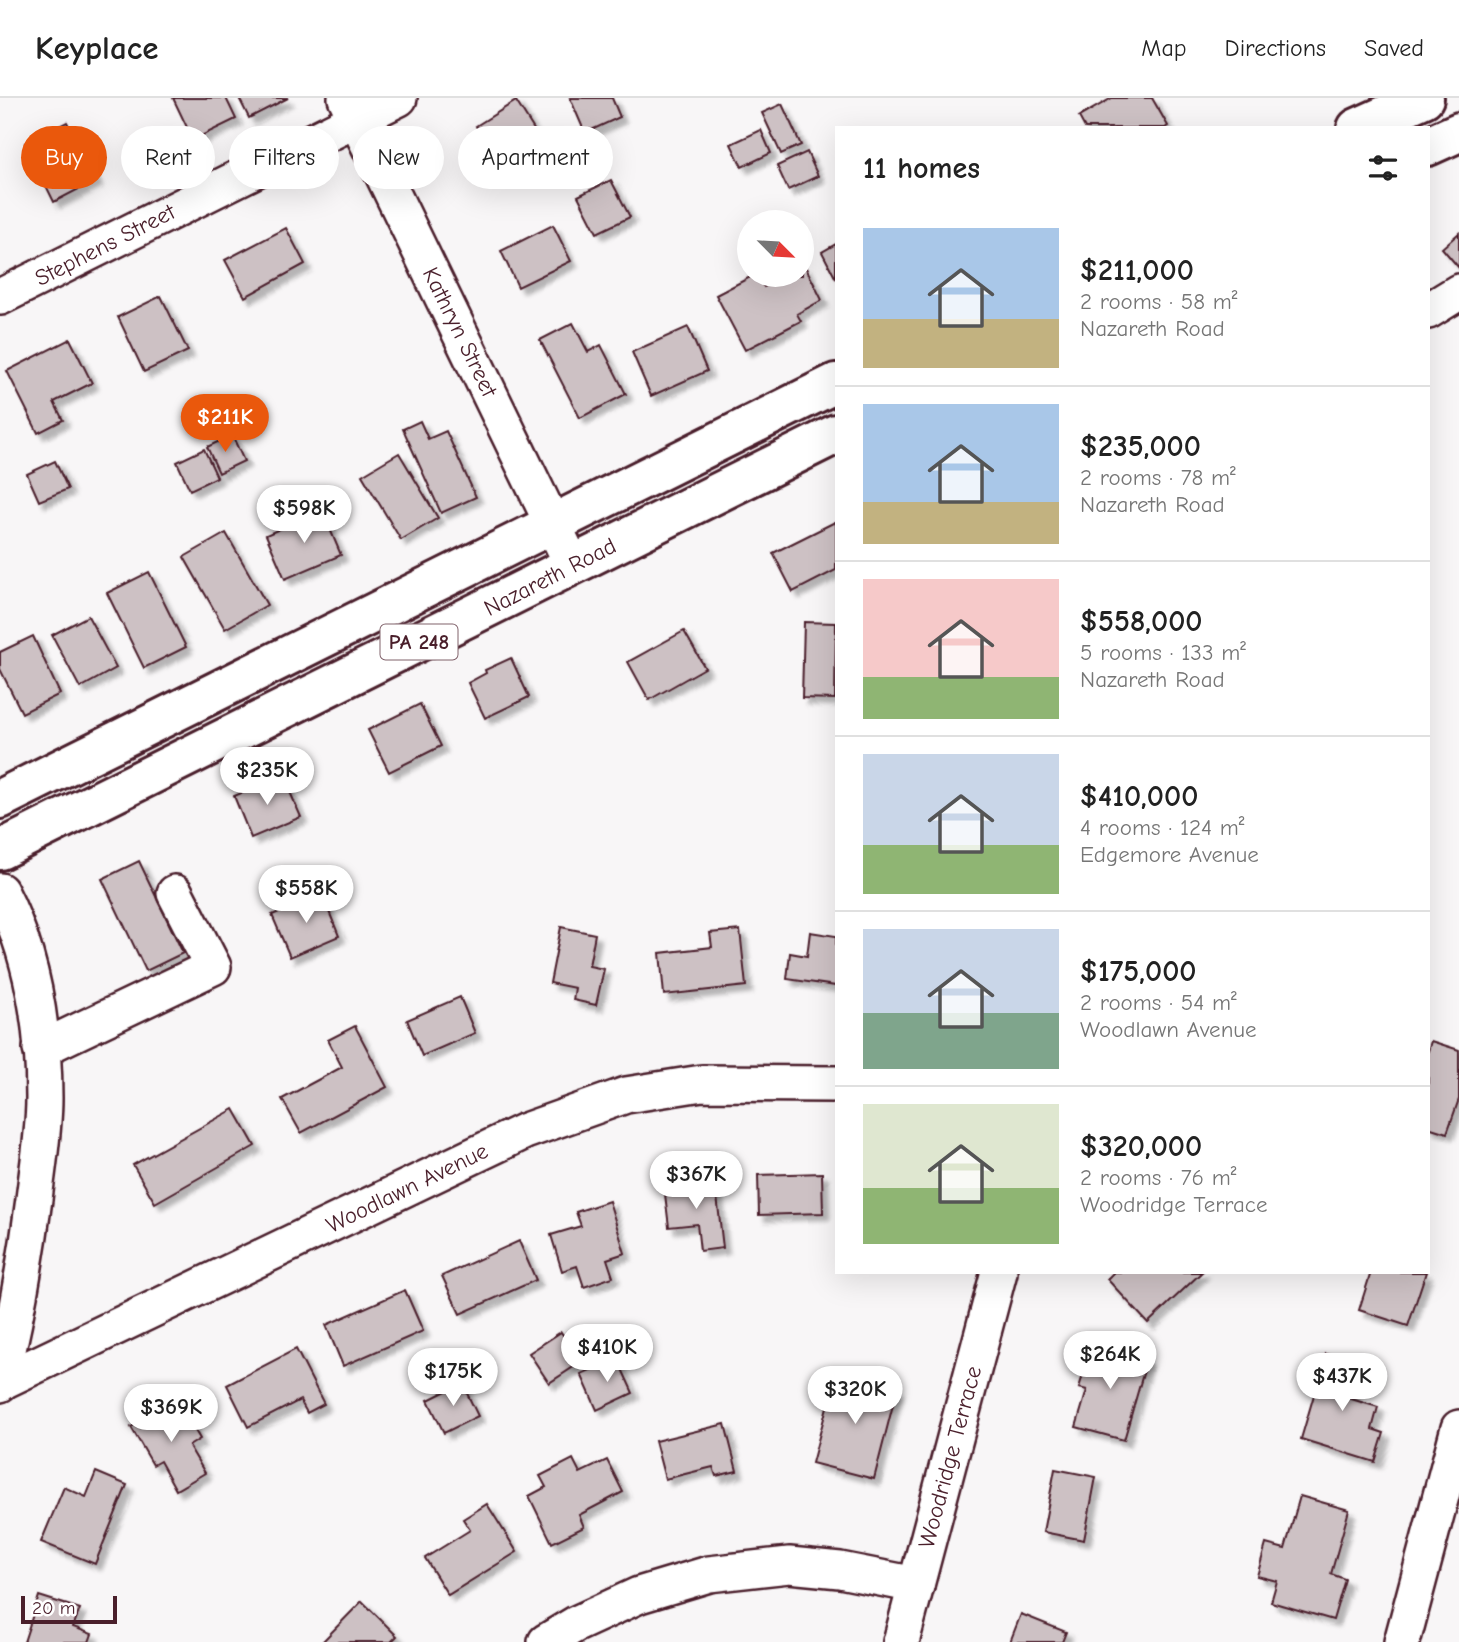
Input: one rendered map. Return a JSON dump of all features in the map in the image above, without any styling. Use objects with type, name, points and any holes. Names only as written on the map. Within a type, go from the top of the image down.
[{"type":"highway","points":[[1361,126],[1424,98]]},
{"type":"highway","points":[[1430,145],[1459,132]]},
{"type":"highway","name":"Nazareth Road","points":[[0,799],[835,384]]},
{"type":"highway","name":"Nazareth Road","points":[[0,850],[835,434]]},
{"type":"street","name":"Stephens Street","points":[[0,298],[352,108],[399,98]]},
{"type":"street","name":"Kathryn Street","points":[[352,108],[573,566]]},
{"type":"street","points":[[1430,310],[1459,292]]},
{"type":"street","points":[[0,891],[10,943],[37,999],[44,1100],[39,1162],[25,1264],[0,1383]]},
{"type":"street","points":[[41,1049],[213,967],[174,893]]},
{"type":"street","name":"Woodlawn Avenue","points":[[0,1383],[525,1131],[626,1095],[702,1083],[835,1084]]},
{"type":"street","name":"Woodridge Terrace","points":[[901,1642],[998,1274]]},
{"type":"street","points":[[1402,1642],[1459,1428]]},
{"type":"street","points":[[546,1642],[576,1624],[639,1595],[709,1574],[789,1565],[840,1570],[916,1586]]},
{"type":"building","points":[[173,98],[226,98],[236,119],[215,129],[215,126],[186,126]]},
{"type":"building","points":[[239,98],[288,98],[249,118]]},
{"type":"building","points":[[570,98],[612,98],[620,117],[600,126],[582,126]]},
{"type":"building","points":[[1112,98],[1152,98],[1168,126],[1084,126],[1079,117]]},
{"type":"building","points":[[516,101],[532,126],[476,126]]},
{"type":"building","points":[[782,104],[801,145],[781,154],[762,113]]},
{"type":"building","points":[[761,130],[771,153],[742,167],[731,144]]},
{"type":"building","points":[[807,152],[818,176],[788,190],[777,166]]},
{"type":"building","points":[[613,184],[630,217],[597,233],[578,196],[592,189],[613,189]]},
{"type":"building","points":[[48,189],[79,189],[54,202]]},
{"type":"building","points":[[553,225],[571,261],[518,287],[501,251]]},
{"type":"building","points":[[286,228],[305,264],[245,297],[225,260]]},
{"type":"building","points":[[1459,233],[1459,268],[1442,248]]},
{"type":"building","points":[[835,245],[835,277],[822,252]]},
{"type":"building","points":[[737,284],[737,287],[814,287],[814,284],[822,300],[797,314],[801,321],[745,350],[716,295]]},
{"type":"building","points":[[161,296],[188,351],[144,372],[118,317]]},
{"type":"building","points":[[573,323],[588,352],[601,345],[626,394],[580,418],[540,340]]},
{"type":"building","points":[[688,327],[707,371],[651,396],[632,352]]},
{"type":"building","points":[[70,339],[92,383],[54,402],[63,420],[38,433],[7,371]]},
{"type":"building","points":[[420,421],[428,439],[446,431],[476,497],[441,513],[403,429]]},
{"type":"building","points":[[232,435],[244,461],[219,473],[207,447]]},
{"type":"building","points":[[204,449],[217,477],[190,490],[177,462]]},
{"type":"building","points":[[399,453],[438,518],[401,540],[362,475]]},
{"type":"building","points":[[55,461],[68,489],[39,501],[27,474]]},
{"type":"building","points":[[322,510],[341,555],[285,579],[266,535]]},
{"type":"building","points":[[835,522],[835,571],[793,592],[773,553]]},
{"type":"building","points":[[226,533],[267,605],[225,629],[184,557]]},
{"type":"building","points":[[149,572],[186,647],[144,668],[107,593]]},
{"type":"building","points":[[88,616],[116,668],[80,688],[52,635]]},
{"type":"building","points":[[804,622],[835,623],[835,699],[802,698]]},
{"type":"building","points":[[684,631],[705,668],[649,700],[628,662]]},
{"type":"building","points":[[33,636],[60,694],[22,713],[0,669],[0,652]]},
{"type":"building","points":[[511,658],[529,697],[485,718],[468,683],[486,673],[485,670]]},
{"type":"building","points":[[420,704],[441,746],[389,772],[368,730]]},
{"type":"building","points":[[283,776],[301,817],[251,838],[234,796]]},
{"type":"building","points":[[139,861],[183,953],[146,971],[102,879]]},
{"type":"building","points":[[322,894],[339,936],[290,957],[272,915]]},
{"type":"building","points":[[561,927],[595,934],[589,966],[604,969],[596,1005],[573,1000],[575,988],[550,983]]},
{"type":"building","points":[[740,930],[746,986],[664,995],[660,953],[712,947],[710,933]]},
{"type":"building","points":[[810,932],[835,936],[835,986],[787,979],[790,953],[807,956]]},
{"type":"building","points":[[460,997],[475,1033],[422,1056],[407,1020]]},
{"type":"building","points":[[355,1026],[387,1087],[301,1133],[282,1099],[342,1067],[328,1040]]},
{"type":"building","points":[[1431,1041],[1459,1050],[1459,1099],[1447,1133],[1430,1128]]},
{"type":"building","points":[[234,1109],[255,1146],[155,1203],[133,1165]]},
{"type":"building","points":[[822,1173],[823,1213],[759,1215],[758,1175]]},
{"type":"building","points":[[715,1179],[723,1248],[700,1251],[697,1224],[669,1227],[664,1186]]},
{"type":"building","points":[[609,1201],[625,1253],[607,1259],[613,1277],[584,1287],[577,1266],[562,1271],[551,1235],[581,1226],[576,1212]]},
{"type":"building","points":[[519,1241],[536,1280],[460,1314],[442,1276]]},
{"type":"building","points":[[1112,1274],[1200,1274],[1148,1323],[1107,1279]]},
{"type":"building","points":[[1370,1274],[1425,1274],[1408,1326],[1359,1310]]},
{"type":"building","points":[[405,1290],[423,1331],[343,1366],[326,1325]]},
{"type":"building","points":[[561,1332],[581,1362],[549,1383],[529,1353]]},
{"type":"building","points":[[1092,1344],[1147,1360],[1124,1440],[1076,1427],[1087,1390],[1079,1388]]},
{"type":"building","points":[[296,1349],[324,1404],[307,1413],[300,1400],[248,1427],[227,1385]]},
{"type":"building","points":[[1326,1354],[1359,1363],[1348,1398],[1378,1407],[1372,1429],[1384,1433],[1375,1462],[1301,1439]]},
{"type":"building","points":[[617,1358],[633,1393],[597,1410],[581,1374]]},
{"type":"building","points":[[836,1373],[897,1389],[874,1479],[812,1463]]},
{"type":"building","points":[[462,1383],[478,1416],[444,1433],[428,1400]]},
{"type":"building","points":[[177,1400],[200,1439],[189,1446],[205,1473],[176,1490],[160,1461],[153,1465],[131,1427]]},
{"type":"building","points":[[725,1424],[737,1471],[716,1476],[713,1467],[665,1479],[655,1441]]},
{"type":"building","points":[[573,1459],[580,1473],[607,1460],[623,1492],[579,1515],[584,1527],[552,1543],[529,1496],[546,1487],[540,1476]]},
{"type":"building","points":[[1055,1469],[1096,1477],[1084,1540],[1043,1532]]},
{"type":"building","points":[[96,1472],[127,1485],[95,1564],[41,1542],[64,1487],[86,1497]]},
{"type":"building","points":[[1300,1496],[1349,1510],[1331,1574],[1345,1579],[1333,1620],[1271,1602],[1277,1581],[1257,1576],[1266,1544],[1285,1549]]},
{"type":"building","points":[[487,1504],[517,1552],[448,1595],[425,1558],[470,1530],[463,1519]]},
{"type":"building","points":[[39,1596],[80,1609],[73,1627],[92,1634],[89,1642],[24,1642]]},
{"type":"building","points":[[362,1601],[397,1636],[391,1642],[322,1642]]},
{"type":"building","points":[[1021,1614],[1066,1632],[1062,1642],[1010,1642]]}]
